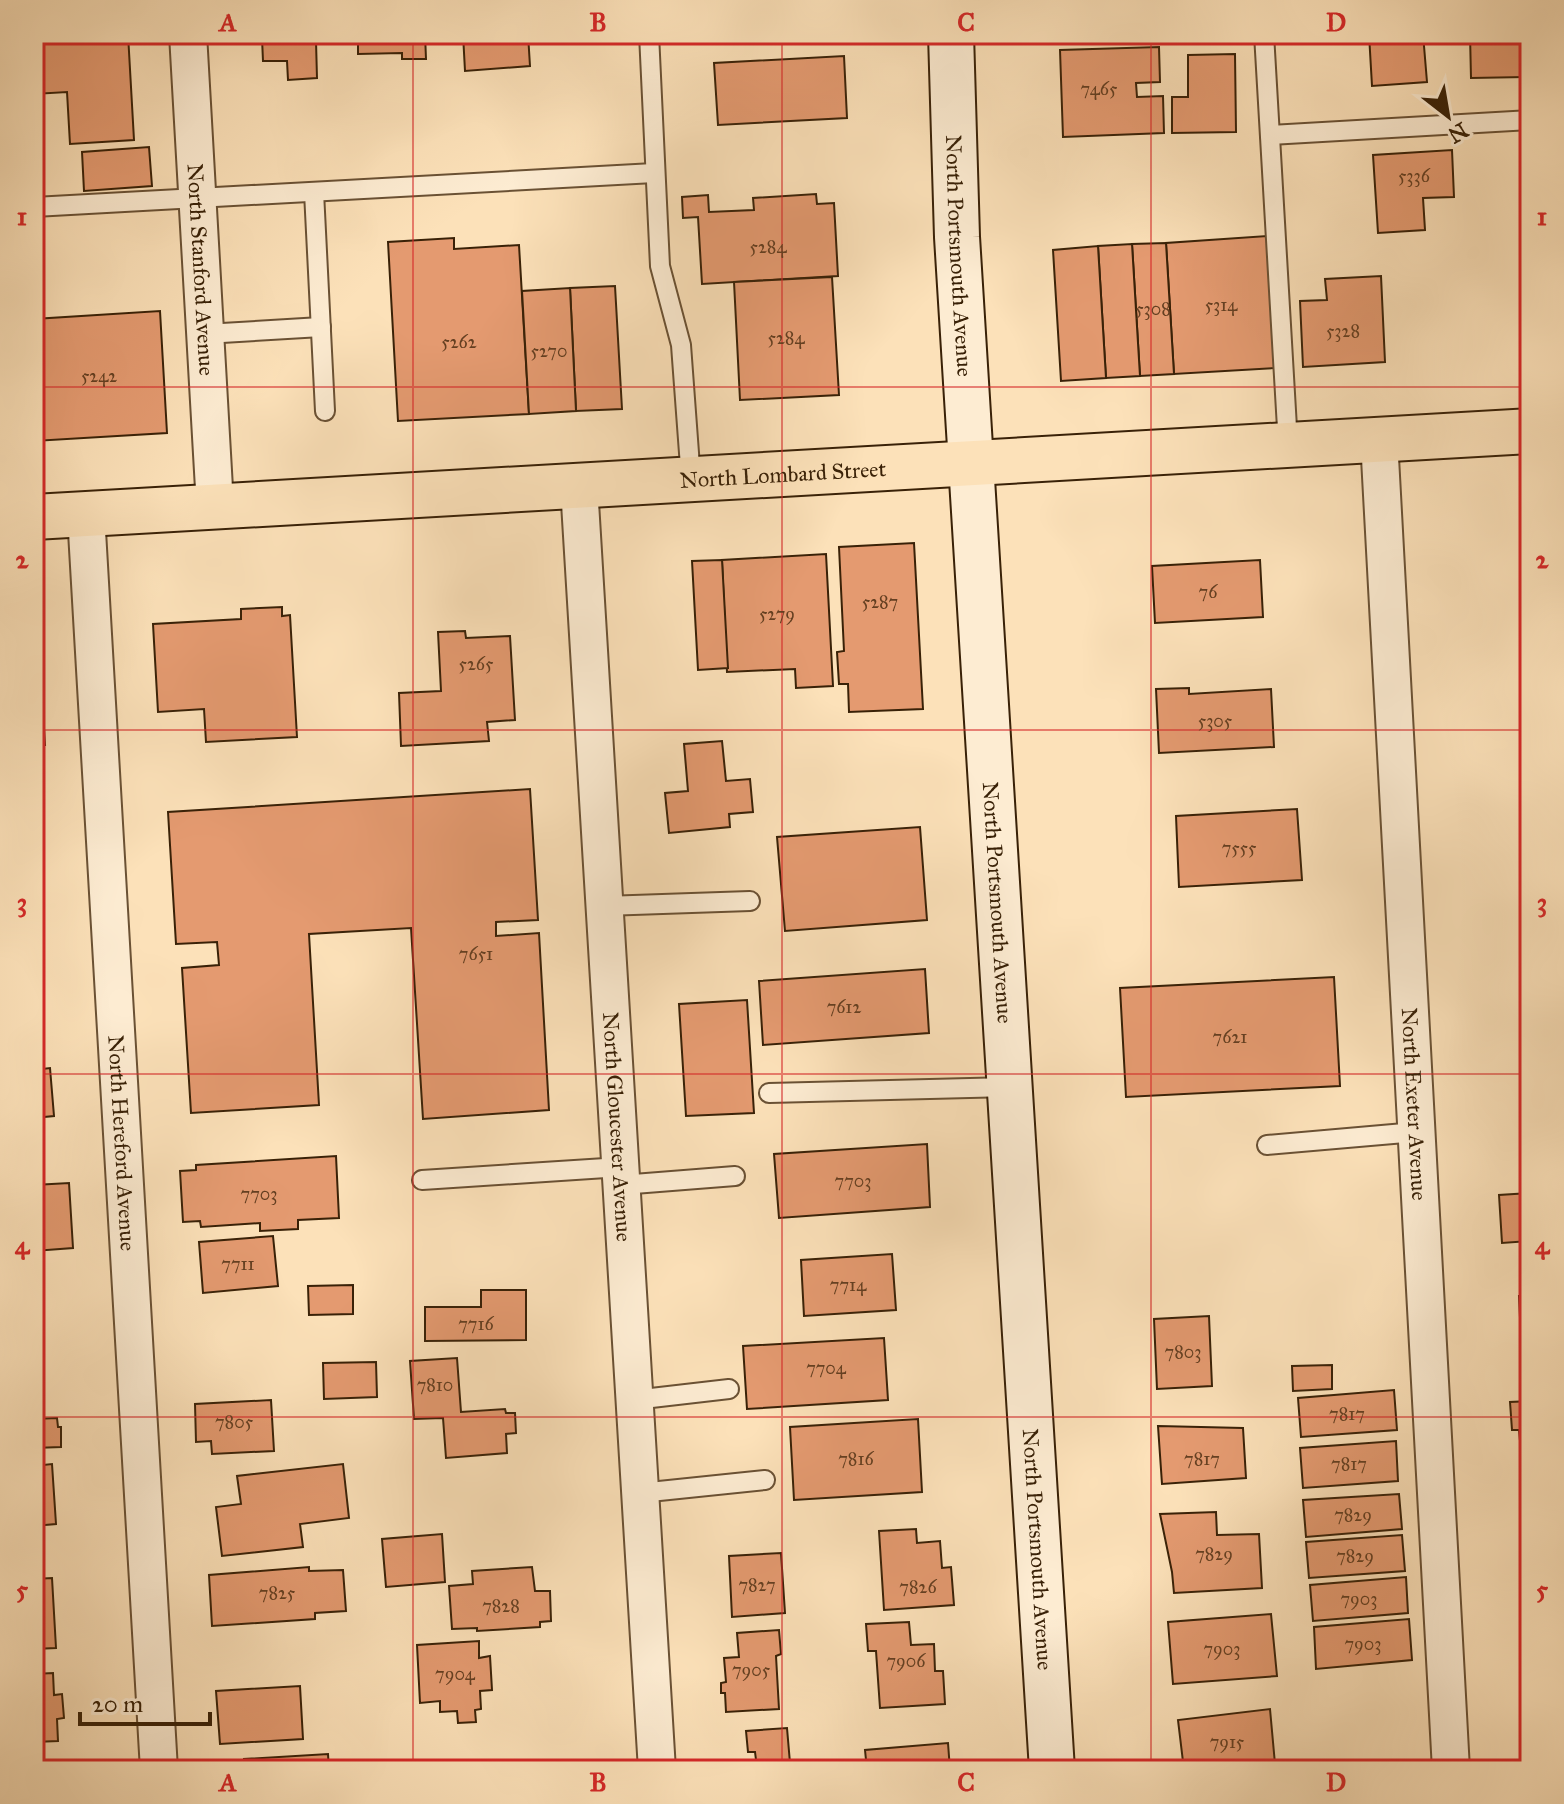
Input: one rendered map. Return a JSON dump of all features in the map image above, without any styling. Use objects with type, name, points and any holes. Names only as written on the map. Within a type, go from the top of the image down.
[{"type":"main road","name":"North Lombard Street","points":[[34,517],[1530,431]]},
{"type":"street","name":"North Stanford Avenue","points":[[188,34],[215,506]]},
{"type":"street","name":"North Portsmouth Avenue","points":[[951,34],[957,237],[1052,1770]]},
{"type":"street","name":"North Exeter Avenue","points":[[1379,439],[1451,1770]]},
{"type":"street","name":"North Gloucester Avenue","points":[[579,486],[657,1770]]},
{"type":"street","name":"North Hereford Avenue","points":[[86,514],[159,1770]]},
{"type":"lane","points":[[649,34],[660,266],[681,345],[691,480]]},
{"type":"lane","points":[[1264,34],[1288,445]]},
{"type":"lane","points":[[1270,135],[1530,120]]},
{"type":"lane","points":[[34,207],[654,173]]},
{"type":"lane","points":[[314,192],[325,411]]},
{"type":"lane","points":[[205,334],[321,327]]},
{"type":"lane","points":[[604,906],[750,901]]},
{"type":"lane","points":[[769,1093],[1010,1087]]},
{"type":"lane","points":[[1267,1145],[1416,1132]]},
{"type":"lane","points":[[422,1180],[735,1176]]},
{"type":"lane","points":[[634,1400],[729,1389]]},
{"type":"lane","points":[[640,1493],[765,1480]]},
{"type":"building","points":[[64,34],[128,34],[134,140],[70,144],[67,92],[34,94],[34,38]]},
{"type":"building","points":[[265,34],[323,34],[323,41],[316,41],[317,78],[288,80],[287,61],[263,61],[262,38]]},
{"type":"building","points":[[358,34],[425,34],[426,59],[402,59],[402,53],[358,54]]},
{"type":"building","points":[[463,34],[528,34],[530,66],[465,71]]},
{"type":"building","points":[[1073,34],[1167,34],[1167,36],[1073,40]]},
{"type":"building","points":[[1369,34],[1423,34],[1427,82],[1372,86]]},
{"type":"building","points":[[1470,34],[1525,34],[1528,77],[1471,78]]},
{"type":"building","points":[[1159,47],[1160,82],[1136,83],[1137,97],[1163,96],[1164,133],[1063,137],[1060,50]]},
{"type":"building","points":[[1235,54],[1236,132],[1172,133],[1172,97],[1188,97],[1188,55]]},
{"type":"building","points":[[844,56],[847,118],[718,125],[714,63]]},
{"type":"building","points":[[149,147],[152,186],[84,191],[82,152]]},
{"type":"building","points":[[1452,150],[1454,197],[1423,198],[1425,230],[1378,233],[1373,155]]},
{"type":"building","points":[[816,194],[817,204],[834,203],[838,276],[702,284],[698,217],[683,218],[682,197],[708,195],[709,212],[754,210],[753,198]]},
{"type":"building","points":[[1267,236],[1275,368],[1174,374],[1166,243]]},
{"type":"building","points":[[454,238],[454,249],[519,245],[529,414],[398,421],[388,242]]},
{"type":"building","points":[[1166,243],[1174,374],[1140,376],[1132,244]]},
{"type":"building","points":[[1132,244],[1140,376],[1106,378],[1098,246]]},
{"type":"building","points":[[1098,246],[1106,378],[1061,381],[1053,250]]},
{"type":"building","points":[[1381,276],[1385,362],[1303,367],[1300,301],[1327,300],[1325,279]]},
{"type":"building","points":[[832,277],[839,395],[740,400],[734,282]]},
{"type":"building","points":[[615,286],[622,409],[576,411],[570,288]]},
{"type":"building","points":[[570,288],[576,411],[529,414],[522,291]]},
{"type":"building","points":[[160,311],[167,433],[34,441],[34,319]]},
{"type":"building","points":[[914,543],[923,709],[849,712],[848,684],[839,684],[837,652],[844,651],[839,547]]},
{"type":"building","points":[[826,554],[833,686],[796,688],[795,669],[727,672],[722,560]]},
{"type":"building","points":[[722,560],[728,668],[698,670],[692,561]]},
{"type":"building","points":[[1260,560],[1263,617],[1155,623],[1152,566]]},
{"type":"building","points":[[282,607],[282,616],[290,615],[297,737],[206,742],[204,709],[158,712],[153,624],[241,619],[241,609]]},
{"type":"building","points":[[34,631],[38,631],[45,745],[39,745],[41,766],[34,766]]},
{"type":"building","points":[[465,631],[466,638],[510,636],[515,720],[487,722],[489,741],[401,746],[399,693],[441,691],[438,632]]},
{"type":"building","points":[[1189,688],[1189,694],[1271,689],[1274,747],[1159,753],[1156,689]]},
{"type":"building","points":[[722,741],[726,781],[750,779],[753,812],[729,814],[730,827],[669,833],[665,793],[688,791],[684,744]]},
{"type":"building","points":[[530,789],[538,920],[496,922],[496,936],[539,933],[549,1110],[423,1119],[411,928],[309,934],[319,1105],[191,1113],[182,968],[219,965],[217,942],[176,944],[168,812]]},
{"type":"building","points":[[1297,809],[1302,880],[1179,887],[1176,816]]},
{"type":"building","points":[[920,827],[927,920],[785,931],[777,837]]},
{"type":"building","points":[[925,969],[929,1033],[763,1045],[759,981]]},
{"type":"building","points":[[1334,977],[1340,1086],[1126,1097],[1120,988]]},
{"type":"building","points":[[747,1000],[754,1113],[686,1116],[679,1004]]},
{"type":"building","points":[[50,1068],[54,1116],[34,1118],[34,1070]]},
{"type":"building","points":[[927,1144],[930,1207],[779,1218],[774,1154]]},
{"type":"building","points":[[336,1156],[339,1218],[298,1220],[298,1229],[260,1231],[260,1223],[201,1227],[200,1221],[183,1222],[180,1171],[196,1170],[196,1165]]},
{"type":"building","points":[[69,1183],[73,1248],[34,1251],[34,1185]]},
{"type":"building","points":[[1530,1193],[1530,1241],[1502,1243],[1499,1195]]},
{"type":"building","points":[[273,1236],[278,1286],[203,1293],[199,1242]]},
{"type":"building","points":[[892,1254],[896,1310],[804,1316],[801,1260]]},
{"type":"building","points":[[353,1285],[353,1314],[309,1315],[308,1286]]},
{"type":"building","points":[[481,1290],[526,1290],[526,1340],[425,1341],[425,1307],[481,1307]]},
{"type":"building","points":[[1519,1296],[1530,1296],[1530,1360],[1522,1361]]},
{"type":"building","points":[[1209,1316],[1212,1386],[1157,1389],[1154,1319]]},
{"type":"building","points":[[884,1338],[888,1400],[747,1409],[743,1346]]},
{"type":"building","points":[[457,1358],[461,1412],[505,1409],[506,1413],[515,1413],[516,1433],[506,1434],[507,1453],[446,1458],[443,1418],[414,1419],[410,1361]]},
{"type":"building","points":[[376,1362],[377,1397],[324,1399],[323,1363]]},
{"type":"building","points":[[1332,1365],[1332,1389],[1293,1391],[1292,1366]]},
{"type":"building","points":[[1394,1390],[1397,1430],[1301,1437],[1298,1398]]},
{"type":"building","points":[[271,1400],[274,1451],[212,1454],[211,1441],[196,1442],[195,1404]]},
{"type":"building","points":[[1530,1401],[1530,1474],[1523,1474],[1519,1430],[1512,1430],[1510,1402]]},
{"type":"building","points":[[57,1418],[58,1427],[61,1427],[61,1447],[34,1448],[34,1419]]},
{"type":"building","points":[[918,1419],[922,1492],[794,1500],[790,1427]]},
{"type":"building","points":[[1158,1426],[1243,1428],[1246,1478],[1162,1484]]},
{"type":"building","points":[[1396,1441],[1398,1481],[1303,1488],[1300,1448]]},
{"type":"building","points":[[52,1464],[56,1524],[34,1526],[34,1466]]},
{"type":"building","points":[[343,1464],[349,1518],[300,1524],[303,1547],[222,1556],[216,1507],[241,1504],[237,1476]]},
{"type":"building","points":[[1399,1494],[1402,1529],[1306,1537],[1303,1500]]},
{"type":"building","points":[[1216,1512],[1217,1535],[1259,1534],[1262,1588],[1174,1593],[1160,1514]]},
{"type":"building","points":[[916,1529],[917,1543],[940,1541],[942,1568],[951,1567],[954,1605],[884,1610],[879,1531]]},
{"type":"building","points":[[442,1534],[445,1582],[386,1587],[382,1539]]},
{"type":"building","points":[[1402,1535],[1405,1571],[1309,1578],[1306,1542]]},
{"type":"building","points":[[781,1553],[785,1613],[732,1617],[729,1556]]},
{"type":"building","points":[[309,1567],[309,1571],[343,1570],[346,1611],[315,1613],[315,1619],[212,1626],[209,1575]]},
{"type":"building","points":[[532,1567],[535,1591],[550,1591],[551,1621],[540,1622],[540,1627],[477,1631],[477,1628],[452,1629],[449,1586],[473,1584],[472,1571]]},
{"type":"building","points":[[1406,1577],[1408,1613],[1313,1621],[1310,1585]]},
{"type":"building","points":[[52,1578],[56,1648],[34,1649],[34,1579]]},
{"type":"building","points":[[1271,1614],[1277,1676],[1173,1684],[1168,1622]]},
{"type":"building","points":[[1409,1619],[1412,1660],[1316,1669],[1314,1627]]},
{"type":"building","points":[[909,1622],[911,1645],[934,1644],[935,1671],[943,1671],[945,1704],[880,1708],[876,1651],[868,1651],[866,1624]]},
{"type":"building","points":[[779,1630],[781,1654],[776,1656],[779,1709],[726,1712],[725,1693],[721,1693],[721,1683],[726,1682],[724,1658],[739,1657],[737,1633]]},
{"type":"building","points":[[479,1641],[479,1658],[490,1656],[492,1690],[480,1691],[481,1709],[475,1710],[476,1722],[458,1723],[457,1711],[440,1712],[440,1701],[420,1703],[417,1645]]},
{"type":"building","points":[[53,1673],[54,1695],[62,1694],[64,1718],[57,1719],[58,1741],[34,1742],[34,1674]]},
{"type":"building","points":[[300,1686],[303,1739],[220,1744],[216,1691]]},
{"type":"building","points":[[1270,1709],[1275,1764],[1250,1766],[1250,1770],[1184,1770],[1178,1720]]},
{"type":"building","points":[[787,1728],[790,1763],[772,1765],[772,1770],[726,1770],[726,1762],[756,1760],[755,1752],[748,1752],[746,1731]]},
{"type":"building","points":[[948,1743],[950,1770],[867,1770],[865,1750]]},
{"type":"building","points":[[328,1754],[329,1770],[245,1770],[244,1759]]}]
